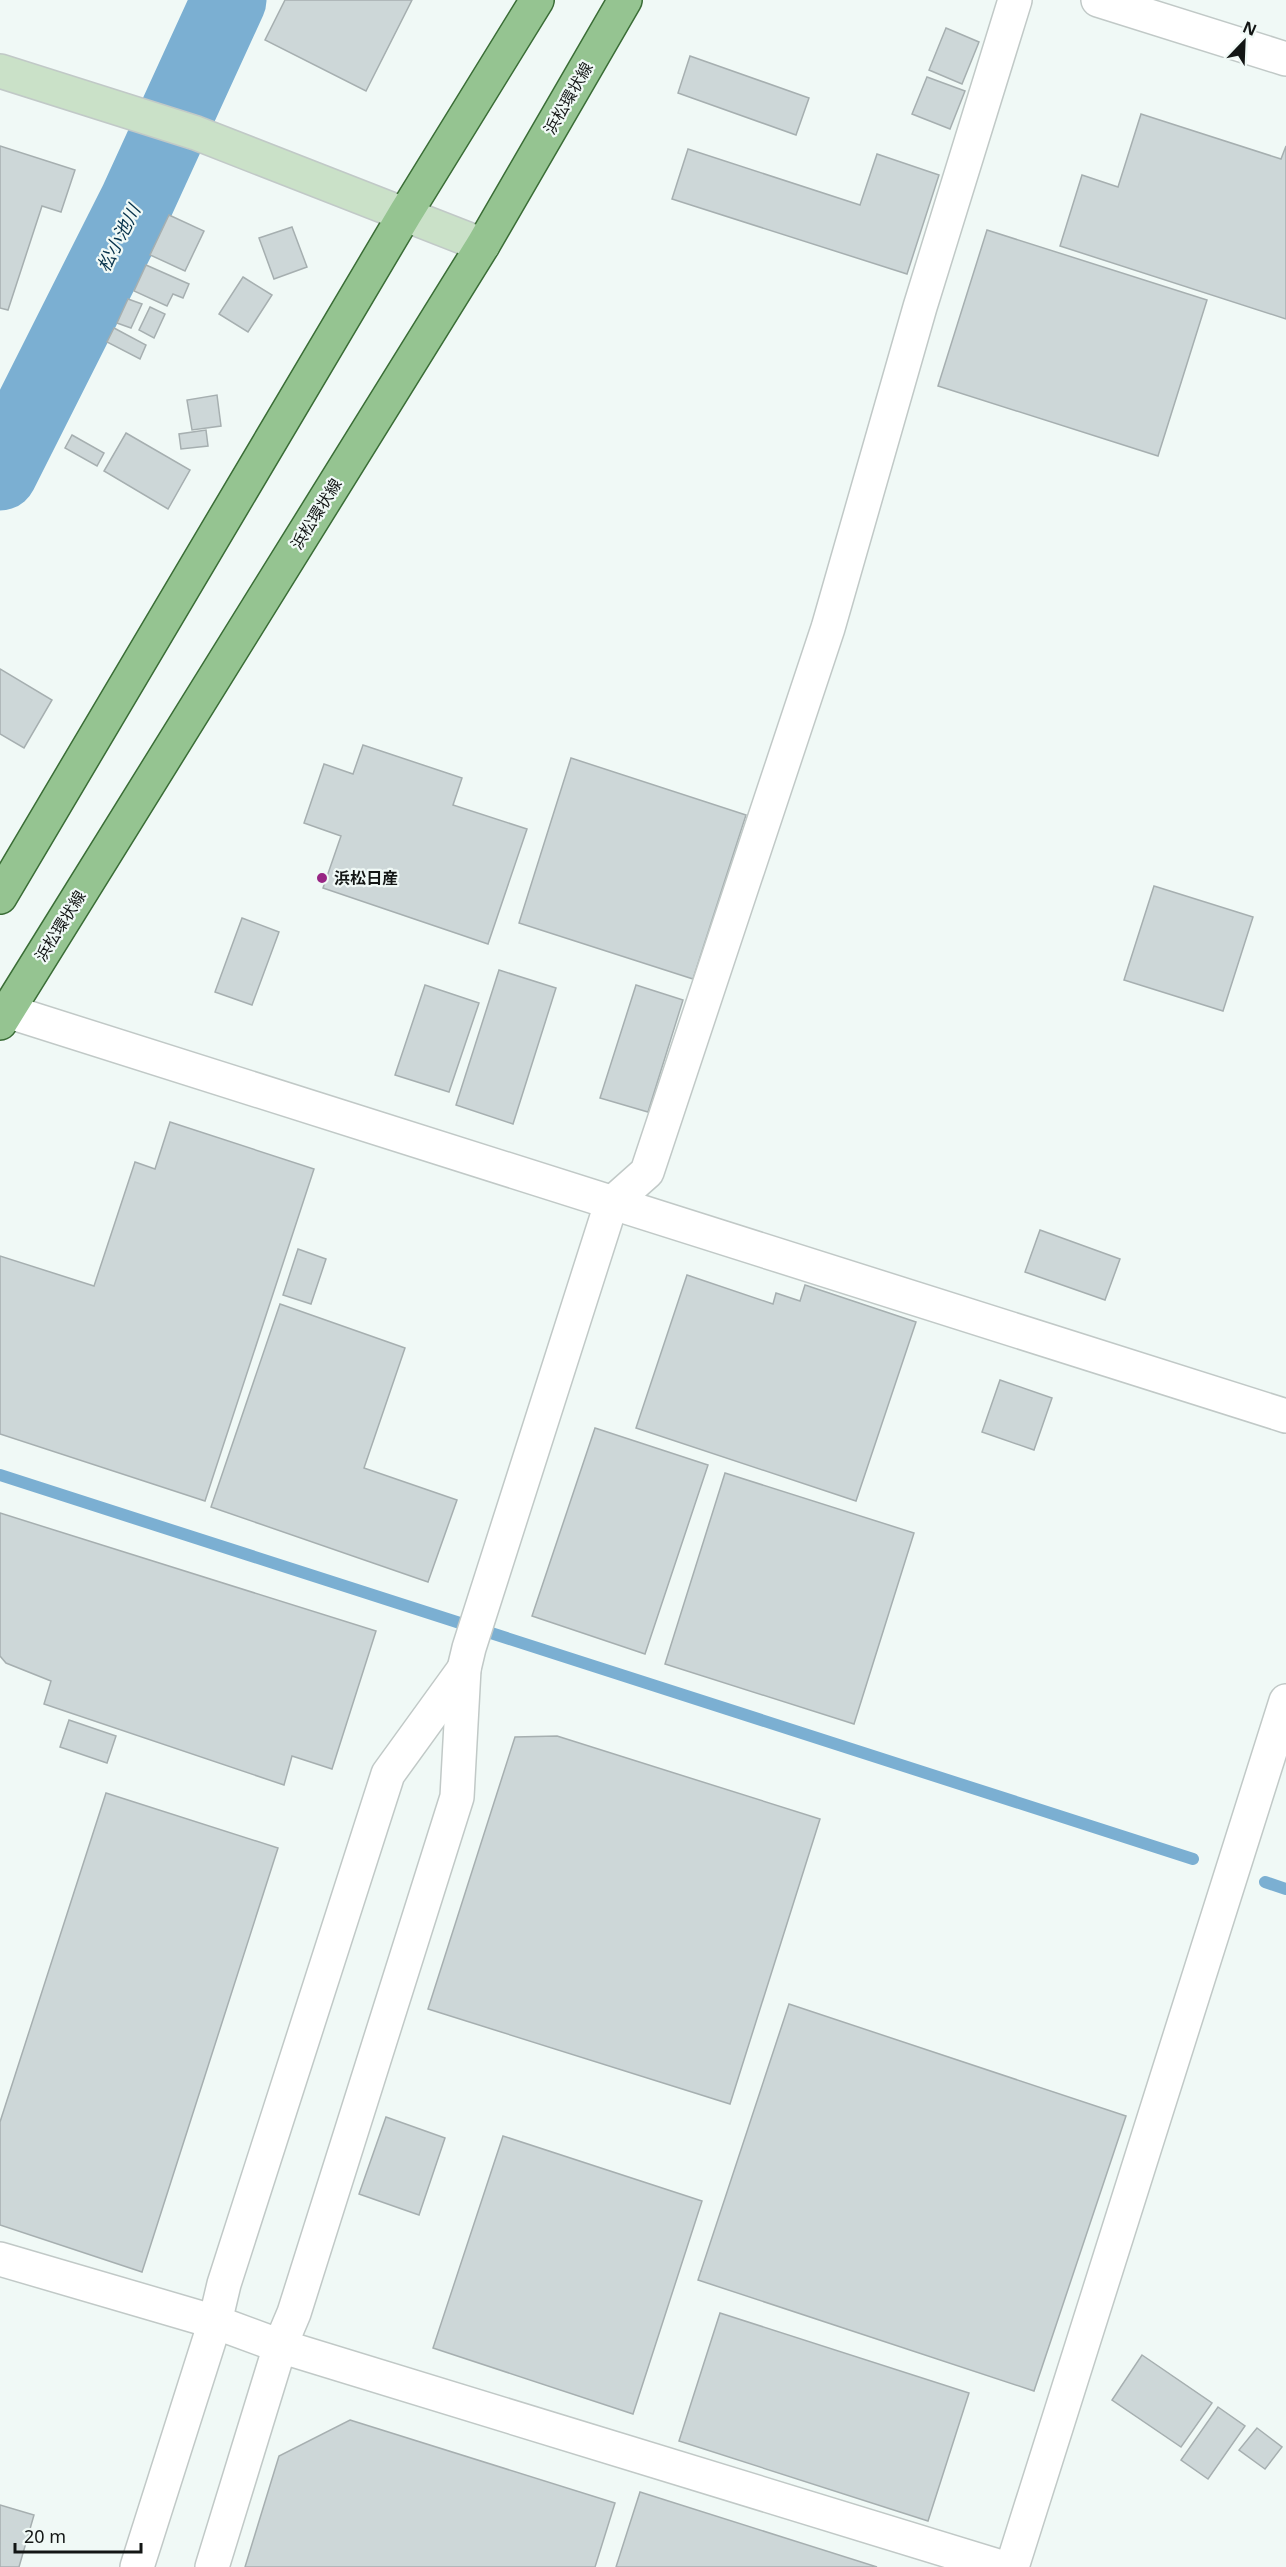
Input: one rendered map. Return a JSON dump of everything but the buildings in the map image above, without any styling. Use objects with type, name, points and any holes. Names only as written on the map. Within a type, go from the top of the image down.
[{"type":"main road","points":[[0,897],[405,214],[537,0]]},
{"type":"main road","name":"浜松環状線","points":[[4,1017],[483,245],[625,0]]},
{"type":"street","points":[[212,2567],[280,2346],[294,2313],[457,1797],[467,1658],[484,1601],[611,1204],[646,1172],[740,898],[828,628],[920,307],[1015,0]]},
{"type":"street","points":[[1098,0],[1286,59]]},
{"type":"street","points":[[0,71],[117,110],[196,133],[483,245]]},
{"type":"street","points":[[4,1017],[611,1204],[1286,1416]]},
{"type":"street","points":[[137,2567],[215,2322],[227,2273],[388,1774],[467,1658]]},
{"type":"street","points":[[1012,2567],[1286,1701]]},
{"type":"street","points":[[0,2259],[215,2322],[280,2346],[1001,2567]]},
{"type":"waterway","name":"松小池川","points":[[0,473],[137,201],[229,0]]},
{"type":"waterway","points":[[0,1475],[1193,1859]]},
{"type":"waterway","points":[[1265,1882],[1286,1889]]},
{"type":"place","name":"浜松日産","points":[[322,878]]}]
